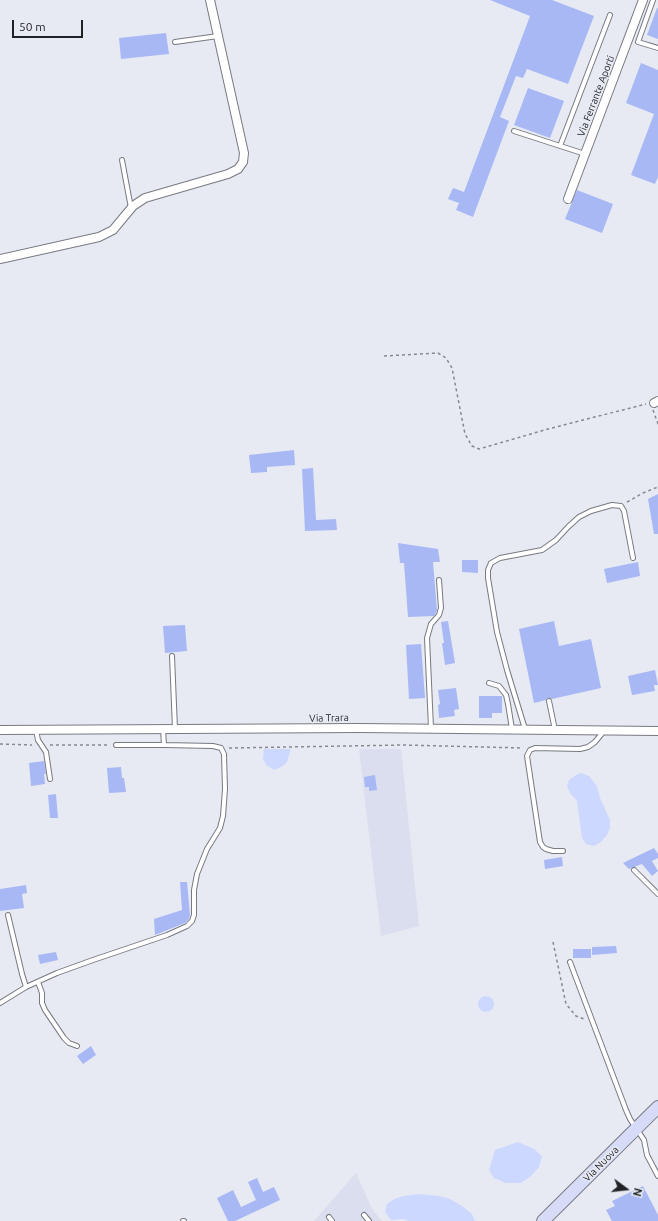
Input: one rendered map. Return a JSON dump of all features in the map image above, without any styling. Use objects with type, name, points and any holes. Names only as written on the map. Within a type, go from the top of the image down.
[{"type":"main road","name":"Via Nuova","points":[[543,1221],[658,1107]]},
{"type":"street","points":[[0,259],[99,237],[113,230],[132,208],[142,200],[232,173],[238,169],[242,164],[244,153],[210,0]]},
{"type":"street","name":"Via Ferrante Aporti","points":[[568,199],[643,0]]},
{"type":"street","name":"Via Trara","points":[[0,730],[431,728],[658,731]]},
{"type":"lane","points":[[654,0],[638,42],[658,48]]},
{"type":"lane","points":[[560,146],[610,14]]},
{"type":"lane","points":[[175,42],[218,36]]},
{"type":"lane","points":[[514,131],[585,154]]},
{"type":"lane","points":[[122,160],[132,208]]},
{"type":"lane","points":[[525,729],[497,632],[488,578],[490,566],[494,561],[500,558],[542,550],[552,544],[572,523],[586,513],[606,506],[616,505],[621,506],[626,514],[633,558]]},
{"type":"lane","points":[[431,728],[428,638],[431,624],[441,608],[439,580]]},
{"type":"lane","points":[[172,656],[175,729]]},
{"type":"lane","points":[[489,683],[499,686],[506,695],[512,729]]},
{"type":"lane","points":[[549,701],[555,730]]},
{"type":"lane","points":[[163,729],[164,745]]},
{"type":"lane","points":[[36,730],[38,740],[48,758],[50,779]]},
{"type":"lane","points":[[562,851],[546,849],[539,839],[526,758],[530,750],[535,748],[580,749],[588,747],[595,742],[604,730]]},
{"type":"lane","points":[[0,1003],[26,987],[81,964],[167,935],[186,927],[192,921],[194,915],[194,890],[197,874],[207,849],[220,828],[224,816],[224,754],[221,748],[213,746],[116,745]]},
{"type":"lane","points":[[634,870],[658,894]]},
{"type":"lane","points":[[8,915],[26,987]]},
{"type":"lane","points":[[570,962],[591,1021],[628,1115],[644,1140],[647,1155],[658,1176]]},
{"type":"lane","points":[[38,982],[42,993],[45,1010],[64,1038],[77,1046]]},
{"type":"lane","points":[[364,1215],[369,1221]]},
{"type":"lane","points":[[329,1217],[332,1221]]},
{"type":"path","points":[[384,356],[438,353],[446,358],[452,368],[464,434],[472,446],[479,449],[548,429],[656,402],[653,413],[658,424]]},
{"type":"path","points":[[621,506],[643,492],[658,487]]},
{"type":"path","points":[[0,744],[116,745]]},
{"type":"path","points":[[221,748],[404,745],[521,748],[530,750]]},
{"type":"path","points":[[553,942],[566,1004],[576,1016],[591,1021]]},
{"type":"shaded area","points":[[264,749],[291,749],[287,762],[283,766],[274,770],[266,765],[263,759]]},
{"type":"shaded area","points":[[359,749],[401,749],[419,926],[381,936]]},
{"type":"shaded area","points":[[581,773],[589,776],[597,786],[600,798],[610,820],[610,828],[607,835],[601,842],[594,846],[586,844],[582,838],[577,801],[570,793],[567,786],[569,780]]},
{"type":"shaded area","points":[[486,996],[493,1001],[494,1004],[489,1011],[486,1012],[479,1007],[478,1004],[483,997]]},
{"type":"shaded area","points":[[518,1142],[534,1149],[542,1156],[539,1167],[531,1176],[521,1183],[506,1183],[494,1178],[489,1170],[495,1150]]},
{"type":"shaded area","points":[[356,1173],[372,1209],[382,1221],[314,1221]]},
{"type":"shaded area","points":[[420,1194],[450,1199],[472,1214],[475,1221],[391,1220],[385,1212],[387,1204],[394,1199]]},
{"type":"building","points":[[490,0],[552,0],[594,16],[568,84],[527,69],[523,78],[516,76],[500,117],[509,121],[473,217],[456,210],[459,203],[448,199],[453,188],[464,192],[530,16]]},
{"type":"building","points":[[658,8],[658,39],[647,35]]},
{"type":"building","points":[[166,33],[169,54],[121,59],[119,38]]},
{"type":"building","points":[[641,63],[658,70],[658,177],[655,184],[631,175],[654,114],[626,103]]},
{"type":"building","points":[[528,88],[564,101],[550,138],[514,125]]},
{"type":"building","points":[[577,190],[613,204],[602,233],[565,219]]},
{"type":"building","points":[[294,450],[295,465],[267,467],[267,472],[251,473],[249,455]]},
{"type":"building","points":[[313,468],[316,520],[336,519],[337,530],[305,531],[302,469]]},
{"type":"building","points":[[658,494],[658,534],[654,534],[648,499]]},
{"type":"building","points":[[398,543],[438,549],[440,562],[433,562],[437,611],[434,616],[408,617],[404,563],[400,563]]},
{"type":"building","points":[[462,560],[478,560],[478,573],[462,572]]},
{"type":"building","points":[[638,562],[640,576],[607,583],[604,569]]},
{"type":"building","points":[[448,621],[455,663],[445,665],[441,622]]},
{"type":"building","points":[[554,621],[559,646],[591,639],[601,688],[552,699],[548,698],[546,700],[534,703],[519,629]]},
{"type":"building","points":[[185,625],[187,651],[165,653],[163,626]]},
{"type":"building","points":[[421,644],[425,698],[409,699],[406,645]]},
{"type":"building","points":[[655,670],[658,685],[654,685],[655,691],[632,695],[628,676]]},
{"type":"building","points":[[456,688],[459,709],[454,710],[455,716],[439,718],[438,705],[440,704],[438,690]]},
{"type":"building","points":[[479,696],[502,696],[502,713],[492,713],[492,718],[479,718]]},
{"type":"building","points":[[44,761],[46,774],[44,774],[45,784],[31,786],[29,763]]},
{"type":"building","points":[[121,767],[126,792],[109,793],[107,768]]},
{"type":"building","points":[[375,775],[377,790],[369,791],[369,787],[365,787],[364,777]]},
{"type":"building","points":[[56,794],[58,818],[50,818],[48,795]]},
{"type":"building","points":[[654,848],[658,854],[658,858],[652,861],[658,871],[652,876],[642,864],[629,869],[623,863]]},
{"type":"building","points":[[562,857],[563,866],[545,869],[544,860]]},
{"type":"building","points":[[180,882],[187,882],[190,915],[189,919],[185,923],[155,935],[154,919],[182,910]]},
{"type":"building","points":[[26,885],[27,893],[22,894],[24,908],[0,911],[0,889]]},
{"type":"building","points":[[616,946],[617,953],[592,955],[592,947]]},
{"type":"building","points":[[573,949],[591,949],[591,958],[573,958]]},
{"type":"building","points":[[56,952],[58,960],[40,964],[38,955]]},
{"type":"building","points":[[91,1046],[96,1055],[83,1064],[77,1056]]},
{"type":"building","points":[[257,1178],[263,1192],[274,1187],[280,1200],[235,1221],[228,1221],[217,1198],[233,1190],[241,1207],[256,1200],[248,1182]]},
{"type":"building","points":[[643,1186],[658,1215],[658,1221],[612,1221],[606,1210],[615,1206],[612,1201]]}]
